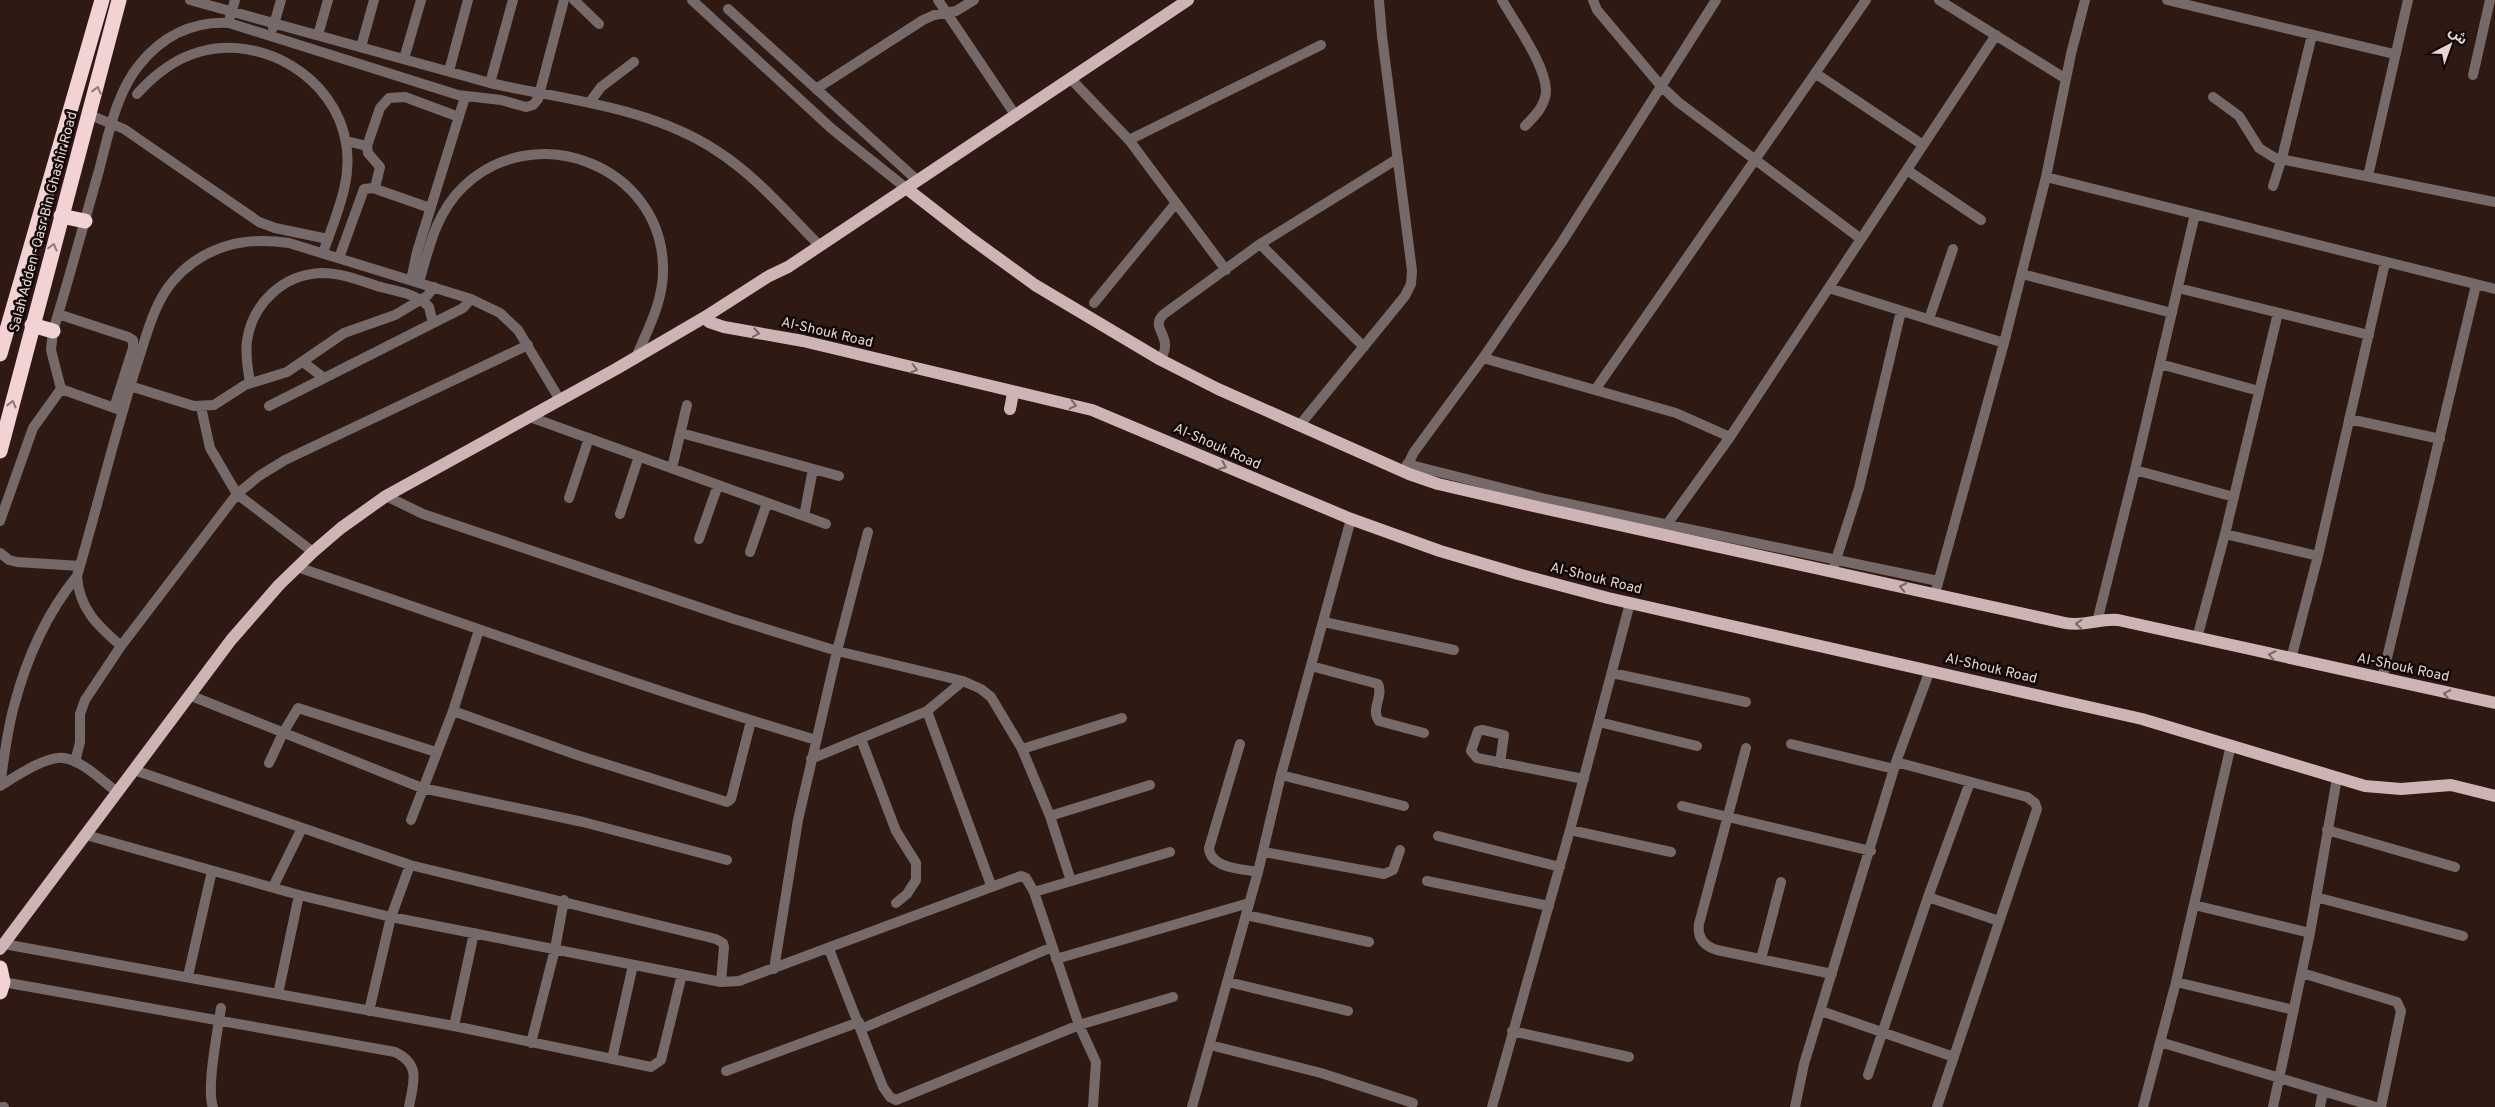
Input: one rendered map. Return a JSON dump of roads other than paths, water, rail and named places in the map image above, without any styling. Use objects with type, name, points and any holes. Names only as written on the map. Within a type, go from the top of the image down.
[{"type":"highway","points":[[0,354],[102,0]]},
{"type":"highway","name":"Salah Adden -Qasr Bin Ghashir Road","points":[[0,452],[119,0]]},
{"type":"highway","points":[[61,216],[85,221]]},
{"type":"highway","points":[[32,325],[53,331]]},
{"type":"main road","points":[[616,369],[643,360],[769,276],[788,267],[1188,0]]},
{"type":"main road","name":"Al-Shouk Road","points":[[906,188],[969,238],[1035,285],[1161,360],[1218,389],[1299,426],[1405,468],[1438,484],[1663,528],[1834,566],[1935,594],[2077,625],[2118,620],[2495,703]]},
{"type":"main road","points":[[2,947],[189,695],[262,603],[313,552],[341,528],[386,496],[616,369],[637,355],[707,319]]},
{"type":"main road","name":"Al-Shouk Road","points":[[707,319],[724,327],[803,341],[1013,393],[1077,406],[1110,417],[1351,520],[1440,550],[1550,583],[1630,603],[2142,719],[2337,778],[2377,788],[2401,789],[2451,785],[2495,796]]},
{"type":"main road","points":[[1010,409],[1013,393]]},
{"type":"street","points":[[190,0],[490,82],[539,94],[590,102],[676,129],[717,150],[753,179],[820,246]]},
{"type":"street","points":[[229,23],[235,0]]},
{"type":"street","points":[[270,35],[281,0]]},
{"type":"street","points":[[318,35],[328,0]]},
{"type":"street","points":[[360,47],[374,0]]},
{"type":"street","points":[[404,59],[421,0]]},
{"type":"street","points":[[449,71],[468,0]]},
{"type":"street","points":[[490,82],[513,0]]},
{"type":"street","points":[[61,389],[51,350],[53,331],[112,122],[130,79],[140,64],[168,37],[197,25],[229,23],[465,97],[501,100],[526,107],[536,102],[539,94],[564,0]]},
{"type":"street","points":[[574,0],[600,24]]},
{"type":"street","points":[[692,0],[832,129],[906,188]]},
{"type":"street","points":[[938,0],[1016,116]]},
{"type":"street","points":[[816,89],[923,20],[956,11],[974,0]]},
{"type":"street","points":[[1299,426],[1405,296],[1411,284],[1412,271],[1379,0]]},
{"type":"street","points":[[1502,0],[1543,75],[1546,91],[1543,103],[1525,126]]},
{"type":"street","points":[[1593,0],[1597,10],[1661,86],[1694,116],[1861,240]]},
{"type":"street","points":[[1405,468],[1562,242],[1716,0]]},
{"type":"street","points":[[1595,390],[1866,0]]},
{"type":"street","points":[[1939,0],[2066,79]]},
{"type":"street","points":[[1935,594],[2022,274],[2046,177],[2066,79],[2086,0]]},
{"type":"street","points":[[2167,0],[2394,54]]},
{"type":"street","points":[[2368,176],[2394,54],[2408,0]]},
{"type":"street","points":[[2473,75],[2490,0]]},
{"type":"street","points":[[728,9],[918,181]]},
{"type":"street","points":[[1663,528],[1730,437],[1996,35]]},
{"type":"street","points":[[2273,186],[2282,158],[2312,35]]},
{"type":"street","points":[[1129,140],[1321,46]]},
{"type":"street","points":[[137,94],[165,68],[199,52],[218,48],[255,50],[290,64],[319,89],[335,112],[346,141],[347,175],[343,195],[323,253]]},
{"type":"street","points":[[590,102],[601,87],[634,62]]},
{"type":"street","points":[[1815,73],[1924,145]]},
{"type":"street","points":[[1071,79],[1129,140],[1226,270]]},
{"type":"street","points":[[375,188],[380,167],[368,153],[367,146],[382,104],[394,96],[405,97],[459,117]]},
{"type":"street","points":[[415,281],[430,208],[465,97]]},
{"type":"street","points":[[2213,97],[2239,116],[2259,148],[2275,158],[2495,202]]},
{"type":"street","points":[[90,115],[112,122],[260,222],[275,228],[328,239]]},
{"type":"street","points":[[346,141],[367,146]]},
{"type":"street","points":[[415,281],[443,212],[459,191],[477,175],[502,162],[536,154],[561,155],[589,162],[624,182],[638,197],[649,213],[662,250],[662,288],[657,307],[637,355]]},
{"type":"street","points":[[1161,360],[1166,345],[1158,326],[1162,316],[1260,244],[1398,159]]},
{"type":"street","points":[[1907,170],[1981,220]]},
{"type":"street","points":[[2046,177],[2495,289]]},
{"type":"street","points":[[339,258],[361,191],[366,187],[375,188],[430,208]]},
{"type":"street","points":[[1094,303],[1176,203]]},
{"type":"street","points":[[2097,622],[2195,214]]},
{"type":"street","points":[[119,409],[130,386],[153,314],[172,282],[200,258],[225,246],[252,240],[289,243],[415,281],[486,305],[509,321],[528,345],[560,400]]},
{"type":"street","points":[[1260,244],[1364,347]]},
{"type":"street","points":[[1929,319],[1953,249]]},
{"type":"street","points":[[2291,659],[2318,556],[2385,263]]},
{"type":"street","points":[[250,383],[246,353],[251,323],[267,297],[292,280],[312,274],[332,274],[421,299],[432,312],[433,323]]},
{"type":"street","points":[[2022,274],[2172,313]]},
{"type":"street","points":[[2382,679],[2476,285]]},
{"type":"street","points":[[130,386],[201,407],[220,402],[235,390],[250,383],[277,377],[303,362],[344,333],[388,319],[430,293],[434,287]]},
{"type":"street","points":[[1829,288],[2004,343]]},
{"type":"street","points":[[2178,288],[2369,335]]},
{"type":"street","points":[[269,406],[463,308],[471,299]]},
{"type":"street","points":[[1901,310],[1859,488],[1834,566],[1938,581]]},
{"type":"street","points":[[2197,638],[2225,534],[2278,313]]},
{"type":"street","points":[[58,314],[128,336],[133,340],[134,348],[78,571],[78,589],[82,604],[95,624],[121,646]]},
{"type":"street","points":[[75,762],[80,742],[80,714],[85,700],[121,646],[237,494],[259,476],[285,460],[528,345]]},
{"type":"street","points":[[1483,358],[1676,413],[1730,437]]},
{"type":"street","points":[[303,362],[324,378]]},
{"type":"street","points":[[2160,364],[2259,391]]},
{"type":"street","points":[[61,389],[119,409]]},
{"type":"street","points":[[0,521],[33,428],[61,389]]},
{"type":"street","points":[[672,468],[687,404]]},
{"type":"street","points":[[201,407],[210,448],[237,494],[313,552]]},
{"type":"street","points":[[530,417],[826,524]]},
{"type":"street","points":[[2350,419],[2440,440]]},
{"type":"street","points":[[680,432],[839,476]]},
{"type":"street","points":[[569,498],[589,438]]},
{"type":"street","points":[[620,514],[639,456]]},
{"type":"street","points":[[804,516],[813,469]]},
{"type":"street","points":[[2135,470],[2234,497]]},
{"type":"street","points":[[699,539],[718,485]]},
{"type":"street","points":[[386,496],[432,518],[725,616],[837,651],[963,682],[982,689],[991,697],[1022,749],[1050,816],[1071,881]]},
{"type":"street","points":[[750,552],[767,503]]},
{"type":"street","points":[[1192,1107],[1264,852],[1282,775],[1351,520]]},
{"type":"street","points":[[774,969],[798,820],[811,759],[868,532]]},
{"type":"street","points":[[2225,534],[2318,556]]},
{"type":"street","points":[[0,553],[9,560],[17,562],[78,571]]},
{"type":"street","points":[[297,567],[751,721],[816,740]]},
{"type":"street","points":[[0,786],[17,698],[39,637],[59,599],[78,571]]},
{"type":"street","points":[[1492,1107],[1560,867],[1630,603]]},
{"type":"street","points":[[1324,622],[1454,650]]},
{"type":"street","points":[[411,820],[453,711],[479,630]]},
{"type":"street","points":[[1311,666],[1378,684],[1380,691],[1375,713],[1379,722],[1424,732]]},
{"type":"street","points":[[1795,1107],[1821,1011],[1895,766],[1930,670]]},
{"type":"street","points":[[1612,673],[1746,702]]},
{"type":"street","points":[[811,759],[927,711],[963,682]]},
{"type":"street","points":[[189,695],[422,788],[584,822],[726,860]]},
{"type":"street","points":[[269,763],[295,710],[302,708],[436,752]]},
{"type":"street","points":[[453,711],[580,756],[727,802],[731,799],[751,721]]},
{"type":"street","points":[[927,711],[992,885]]},
{"type":"street","points":[[1022,749],[1122,718]]},
{"type":"street","points":[[1599,722],[1697,746]]},
{"type":"street","points":[[861,739],[896,831],[916,863],[916,880],[907,894],[896,903]]},
{"type":"street","points":[[1240,744],[1209,848],[1209,854],[1217,863],[1258,872]]},
{"type":"street","points":[[1791,744],[1970,782],[2030,798],[2037,809],[1937,1107]]},
{"type":"street","points":[[2143,1107],[2176,982],[2231,745]]},
{"type":"street","points":[[1746,748],[1699,924],[1700,937],[1709,948],[1832,974]]},
{"type":"street","points":[[0,786],[47,760],[62,757],[75,762],[117,792]]},
{"type":"street","points":[[1500,762],[1584,779]]},
{"type":"street","points":[[134,770],[410,865],[564,900],[721,941],[724,947],[721,982]]},
{"type":"street","points":[[1282,775],[1404,806]]},
{"type":"street","points":[[2273,1107],[2310,933],[2337,778]]},
{"type":"street","points":[[1868,1075],[1928,897],[1970,782]]},
{"type":"street","points":[[1050,816],[1150,785]]},
{"type":"street","points":[[1682,806],[1870,850]]},
{"type":"street","points":[[273,887],[302,828]]},
{"type":"street","points":[[1570,830],[1671,852]]},
{"type":"street","points":[[2327,830],[2455,867]]},
{"type":"street","points":[[86,835],[299,895],[391,917],[721,982],[739,981],[774,969],[992,885],[1021,876],[1026,878],[1034,892],[1079,1025],[1096,1062],[1090,1106]]},
{"type":"street","points":[[1438,836],[1560,867]]},
{"type":"street","points":[[1264,852],[1384,874],[1393,870],[1400,850]]},
{"type":"street","points":[[1034,892],[1170,852]]},
{"type":"street","points":[[369,1011],[391,917],[410,865]]},
{"type":"street","points":[[188,976],[212,871]]},
{"type":"street","points":[[1427,881],[1549,906]]},
{"type":"street","points":[[1761,959],[1781,882]]},
{"type":"street","points":[[278,994],[299,895]]},
{"type":"street","points":[[1928,897],[1999,921]]},
{"type":"street","points":[[2316,897],[2463,936]]},
{"type":"street","points":[[531,1043],[555,949],[564,900]]},
{"type":"street","points":[[1056,960],[1249,903]]},
{"type":"street","points":[[2194,905],[2310,933]]},
{"type":"street","points":[[1246,915],[1369,942]]},
{"type":"street","points":[[454,1026],[474,934]]},
{"type":"street","points":[[2,947],[188,976],[454,1026],[651,1067],[659,1064],[682,974]]},
{"type":"street","points":[[726,1071],[860,1025],[1052,947]]},
{"type":"street","points":[[829,949],[883,1087],[890,1097],[896,1100],[1079,1025],[1173,997]]},
{"type":"street","points":[[612,1059],[633,965]]},
{"type":"street","points":[[2302,974],[2397,1002],[2400,1006],[2381,1107]]},
{"type":"street","points":[[1,981],[219,1022],[394,1052],[407,1060],[415,1073],[410,1107]]},
{"type":"street","points":[[1228,982],[1348,1011]]},
{"type":"street","points":[[2176,982],[2294,1010]]},
{"type":"street","points":[[214,1107],[211,1102],[213,1068],[221,1008]]},
{"type":"street","points":[[1821,1011],[1954,1057]]},
{"type":"street","points":[[1512,1031],[1629,1057]]},
{"type":"street","points":[[2160,1042],[2376,1107]]},
{"type":"street","points":[[1210,1045],[1330,1075],[1414,1103]]},
{"type":"street","points":[[2320,1107],[2323,1091]]}]
